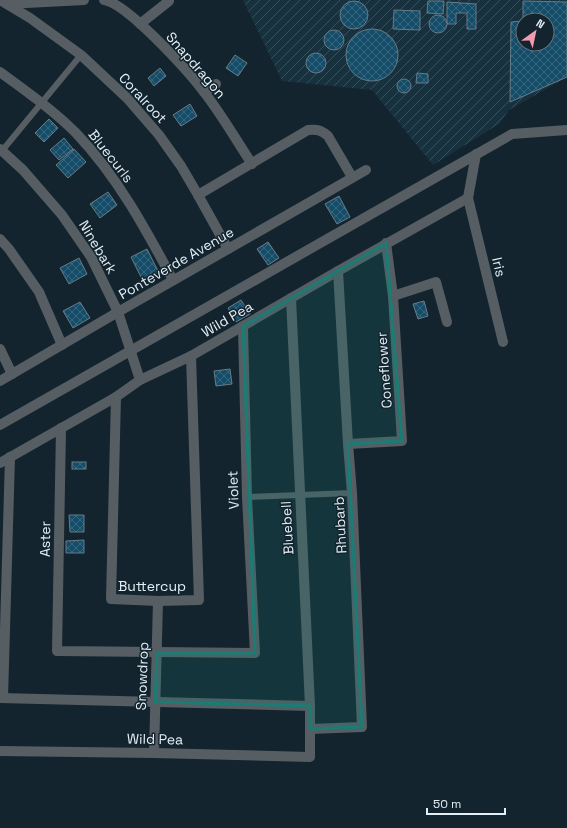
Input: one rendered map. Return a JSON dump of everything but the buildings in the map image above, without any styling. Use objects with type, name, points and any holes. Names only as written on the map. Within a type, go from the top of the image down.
[{"type":"street","points":[[5,1],[84,0]]},
{"type":"street","name":"Snapdragon","points":[[104,0],[118,5],[140,24],[173,57],[204,92],[252,164]]},
{"type":"street","name":"Coralroot","points":[[5,1],[81,55],[127,98],[159,135],[198,195],[228,250]]},
{"type":"street","points":[[140,24],[169,1]]},
{"type":"street","name":"Bluecurls","points":[[0,72],[42,103],[76,133],[113,178],[141,219],[173,280]]},
{"type":"street","points":[[204,92],[216,84]]},
{"type":"street","points":[[198,195],[308,130],[317,129],[323,131],[328,136],[352,177]]},
{"type":"street","points":[[0,425],[512,134],[567,130]]},
{"type":"street","name":"Ninebark","points":[[1,151],[23,170],[62,215],[91,257],[118,312],[140,380]]},
{"type":"street","points":[[468,198],[476,154]]},
{"type":"street","name":"Ponteverde Avenue","points":[[0,381],[366,170]]},
{"type":"street","name":"Wild Pea","points":[[0,463],[116,397],[140,380],[191,356],[338,270],[468,198]]},
{"type":"street","name":"Iris","points":[[468,198],[503,342]]},
{"type":"street","points":[[0,239],[9,249],[39,292],[62,345]]},
{"type":"street","name":"Coneflower","points":[[348,444],[402,441],[393,296],[386,243]]},
{"type":"street","name":"Rhubarb","points":[[310,729],[362,727],[352,493],[338,270]]},
{"type":"street","points":[[393,296],[436,282],[447,322]]},
{"type":"street","name":"Bluebell","points":[[291,298],[310,706],[310,757]]},
{"type":"street","name":"Violet","points":[[157,652],[255,653],[247,497],[243,326]]},
{"type":"street","points":[[0,349],[12,374]]},
{"type":"street","name":"Buttercup","points":[[116,397],[111,599],[158,601],[200,600],[191,356]]},
{"type":"street","name":"Aster","points":[[61,428],[57,651],[157,652]]},
{"type":"street","points":[[10,457],[2,698],[310,706]]},
{"type":"street","name":"Snowdrop","points":[[154,752],[158,601]]},
{"type":"street","name":"Wild Pea","points":[[0,751],[154,752],[310,757]]},
{"type":"lane","points":[[1,151],[81,55]]},
{"type":"lane","points":[[247,497],[352,493]]},
{"type":"highlighted area","points":[[386,243],[402,441],[348,444],[362,727],[310,729],[310,706],[155,702],[157,653],[255,653],[243,326]]},
{"type":"shaded area","points":[[243,0],[567,0],[567,77],[509,110],[499,124],[433,165],[372,90],[282,81]]}]
